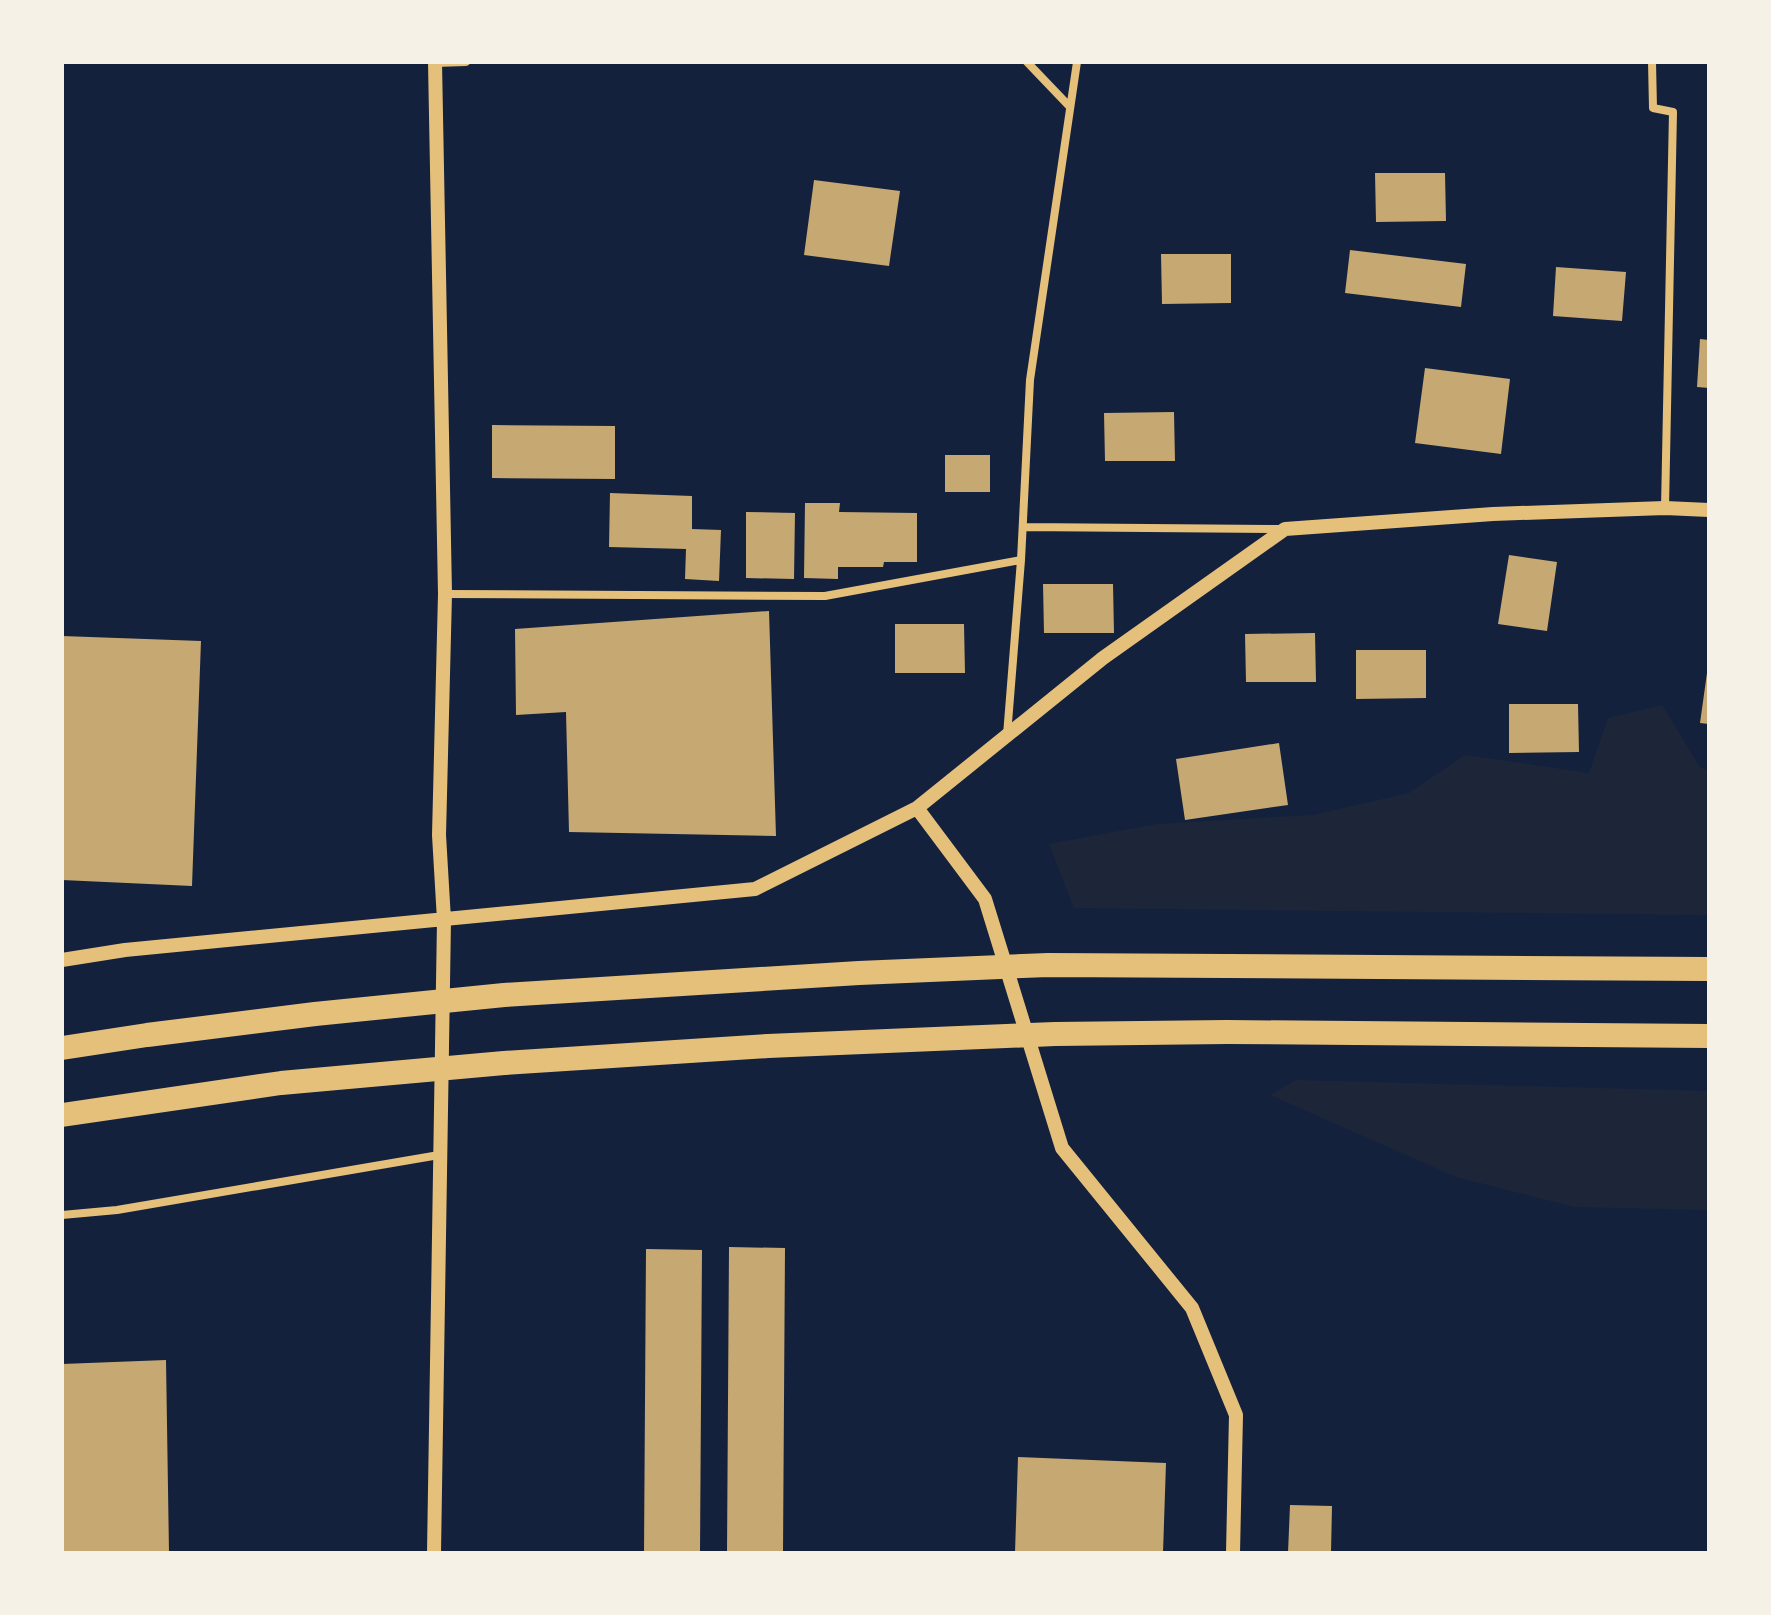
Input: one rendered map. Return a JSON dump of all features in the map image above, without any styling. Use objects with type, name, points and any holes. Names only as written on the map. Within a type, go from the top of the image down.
[{"type":"highway","points":[[62,1048],[315,1014],[504,995],[859,973],[1048,965],[1709,969]]},
{"type":"highway","points":[[62,1115],[281,1083],[504,1063],[768,1046],[1055,1034],[1227,1032],[1709,1036]]},
{"type":"street","points":[[434,1553],[444,920],[439,835],[445,594],[435,62],[466,62]]},
{"type":"street","points":[[1027,62],[1070,107]]},
{"type":"street","points":[[1007,735],[1021,560],[1030,380],[1077,62]]},
{"type":"street","points":[[1652,62],[1653,108],[1673,112],[1665,508]]},
{"type":"street","points":[[1023,527],[1285,529],[1493,514],[1665,508],[1709,510]]},
{"type":"street","points":[[62,960],[125,950],[755,889],[917,808],[1103,658],[1285,529]]},
{"type":"street","points":[[445,594],[825,596],[1021,560]]},
{"type":"street","points":[[917,808],[985,899],[1062,1148],[1192,1308],[1236,1415],[1233,1553]]},
{"type":"street","points":[[62,1215],[117,1210],[439,1155]]},
{"type":"shaded area","points":[[1662,705],[1700,767],[1709,771],[1709,915],[1074,908],[1049,844],[1157,824],[1313,815],[1409,793],[1465,755],[1589,773],[1608,718]]},
{"type":"shaded area","points":[[1296,1080],[1709,1091],[1709,1210],[1575,1207],[1456,1177],[1270,1095]]},
{"type":"building","points":[[1375,173],[1445,173],[1446,221],[1376,222]]},
{"type":"building","points":[[814,180],[900,191],[889,266],[804,255]]},
{"type":"building","points":[[1350,250],[1466,264],[1461,307],[1345,293]]},
{"type":"building","points":[[1161,254],[1231,254],[1231,303],[1162,304]]},
{"type":"building","points":[[1556,267],[1626,272],[1622,321],[1553,316]]},
{"type":"building","points":[[1700,339],[1709,340],[1709,388],[1697,387]]},
{"type":"building","points":[[1425,368],[1510,379],[1501,454],[1415,443]]},
{"type":"building","points":[[1174,412],[1175,461],[1105,461],[1104,413]]},
{"type":"building","points":[[492,425],[615,426],[615,479],[492,478]]},
{"type":"building","points":[[945,455],[990,455],[990,492],[945,492]]},
{"type":"building","points":[[610,493],[692,496],[692,529],[721,530],[719,581],[685,579],[686,549],[609,547]]},
{"type":"building","points":[[805,503],[840,503],[839,512],[917,513],[917,562],[884,562],[883,567],[838,567],[838,579],[804,578]]},
{"type":"building","points":[[746,512],[795,513],[794,579],[746,578]]},
{"type":"building","points":[[1509,555],[1557,562],[1547,631],[1498,624]]},
{"type":"building","points":[[1043,584],[1113,584],[1114,633],[1044,633]]},
{"type":"building","points":[[769,611],[776,836],[569,832],[566,712],[516,715],[515,629]]},
{"type":"building","points":[[895,624],[964,624],[965,673],[895,673]]},
{"type":"building","points":[[1315,633],[1316,682],[1246,682],[1245,634]]},
{"type":"building","points":[[62,636],[201,641],[192,886],[62,880]]},
{"type":"building","points":[[1356,650],[1426,650],[1426,698],[1356,699]]},
{"type":"building","points":[[1709,673],[1709,724],[1700,723]]},
{"type":"building","points":[[1509,704],[1578,704],[1579,752],[1509,753]]},
{"type":"building","points":[[1279,743],[1288,805],[1185,820],[1176,759]]},
{"type":"building","points":[[729,1247],[785,1248],[783,1553],[727,1553]]},
{"type":"building","points":[[646,1249],[702,1250],[700,1553],[644,1553]]},
{"type":"building","points":[[166,1360],[169,1553],[62,1553],[62,1364]]},
{"type":"building","points":[[1018,1457],[1166,1463],[1163,1553],[1015,1553]]},
{"type":"building","points":[[1290,1505],[1332,1506],[1331,1553],[1288,1553]]}]
